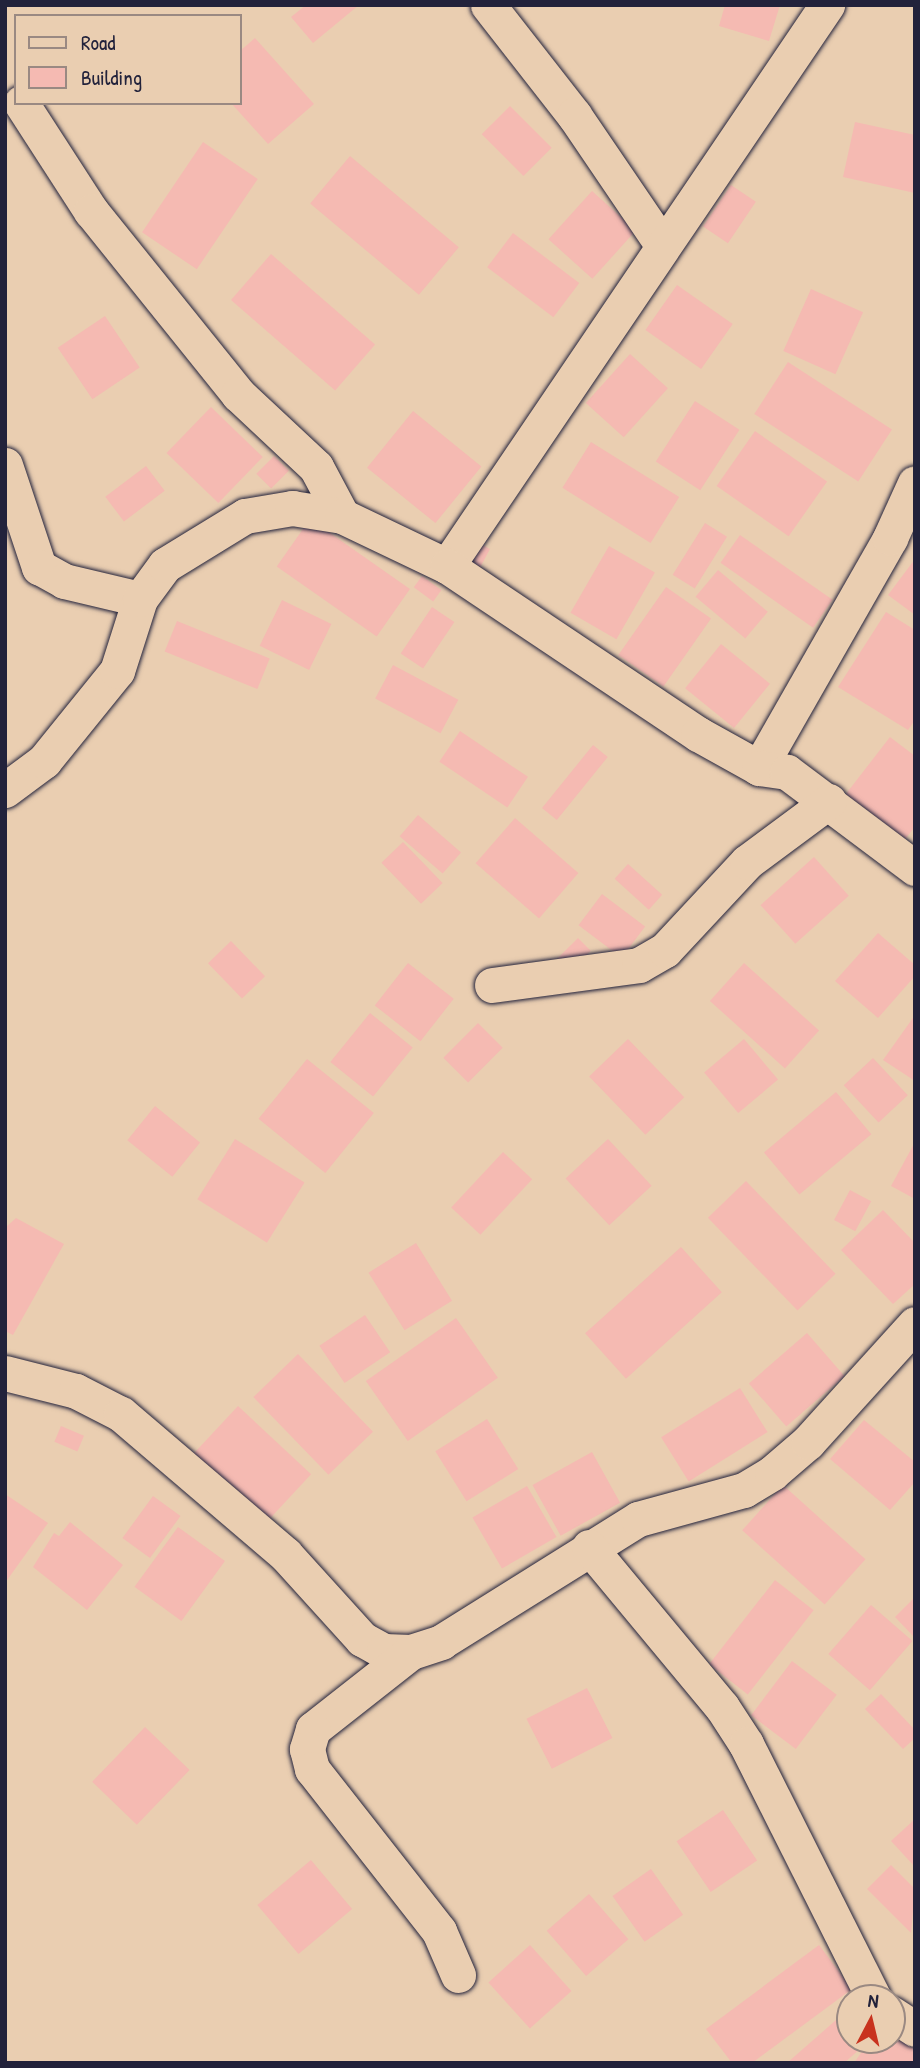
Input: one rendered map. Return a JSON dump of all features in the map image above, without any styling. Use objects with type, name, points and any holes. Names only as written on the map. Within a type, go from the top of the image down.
[{"type":"street","points":[[488,5],[574,115],[663,246]]},
{"type":"street","points":[[447,566],[827,5]]},
{"type":"street","points":[[22,105],[91,211],[238,394],[316,467],[342,516]]},
{"type":"street","points":[[5,465],[39,567],[64,581],[140,599]]},
{"type":"street","points":[[759,768],[890,538],[915,483]]},
{"type":"street","points":[[5,790],[44,761],[117,671],[140,599],[165,565],[245,516],[292,508],[342,516],[447,566],[698,734],[759,768],[787,772],[830,801],[915,868]]},
{"type":"street","points":[[492,985],[639,965],[665,950],[747,862],[830,801]]},
{"type":"street","points":[[458,1975],[439,1931],[312,1769],[307,1749],[313,1729],[411,1652],[441,1642],[589,1547],[638,1520],[744,1490],[772,1473],[808,1442],[915,1324]]},
{"type":"street","points":[[5,1373],[76,1391],[121,1415],[285,1554],[362,1639],[384,1651],[411,1652]]},
{"type":"street","points":[[589,1547],[722,1707],[746,1744],[867,1984]]},
{"type":"building","points":[[306,5],[359,5],[313,43],[291,17]]},
{"type":"building","points":[[725,5],[780,5],[769,41],[719,26]]},
{"type":"building","points":[[255,38],[314,104],[268,144],[233,105],[242,105],[242,49]]},
{"type":"building","points":[[510,106],[552,148],[523,176],[482,134]]},
{"type":"building","points":[[855,122],[915,135],[915,193],[843,177]]},
{"type":"building","points":[[203,142],[258,179],[197,269],[142,232]]},
{"type":"building","points":[[350,156],[459,247],[419,295],[310,203]]},
{"type":"building","points":[[731,185],[756,202],[728,243],[703,226]]},
{"type":"building","points":[[592,191],[636,230],[592,279],[549,239]]},
{"type":"building","points":[[513,233],[579,283],[553,317],[487,267]]},
{"type":"building","points":[[271,254],[375,345],[335,391],[231,300]]},
{"type":"building","points":[[677,285],[733,324],[701,369],[645,330]]},
{"type":"building","points":[[811,289],[863,312],[835,374],[783,351]]},
{"type":"building","points":[[105,316],[140,367],[92,399],[58,348]]},
{"type":"building","points":[[630,354],[668,388],[624,437],[586,403]]},
{"type":"building","points":[[788,362],[892,430],[858,482],[754,414]]},
{"type":"building","points":[[695,401],[739,430],[700,490],[656,461]]},
{"type":"building","points":[[211,407],[263,457],[218,503],[167,453]]},
{"type":"building","points":[[413,411],[481,466],[435,523],[367,468]]},
{"type":"building","points":[[755,431],[827,481],[789,536],[717,486]]},
{"type":"building","points":[[591,442],[679,497],[651,543],[562,488]]},
{"type":"building","points":[[274,456],[289,471],[271,489],[256,474]]},
{"type":"building","points":[[146,466],[165,491],[124,521],[105,497]]},
{"type":"building","points":[[310,519],[410,589],[377,636],[277,567]]},
{"type":"building","points":[[705,523],[727,537],[695,589],[673,575]]},
{"type":"building","points":[[740,535],[833,600],[813,628],[720,563]]},
{"type":"building","points":[[475,541],[490,549],[477,573],[462,565]]},
{"type":"building","points":[[609,546],[655,572],[616,639],[570,613]]},
{"type":"building","points":[[915,559],[915,615],[888,595]]},
{"type":"building","points":[[718,570],[768,612],[745,639],[696,597]]},
{"type":"building","points":[[422,576],[441,590],[433,601],[414,587]]},
{"type":"building","points":[[666,587],[711,619],[663,687],[618,655]]},
{"type":"building","points":[[282,600],[331,624],[309,670],[260,646]]},
{"type":"building","points":[[432,607],[454,622],[423,669],[401,653]]},
{"type":"building","points":[[886,612],[915,630],[915,720],[908,730],[838,687]]},
{"type":"building","points":[[177,621],[270,658],[257,689],[165,652]]},
{"type":"building","points":[[721,644],[770,684],[734,728],[685,688]]},
{"type":"building","points":[[393,665],[458,700],[440,733],[375,699]]},
{"type":"building","points":[[460,731],[528,777],[507,808],[439,762]]},
{"type":"building","points":[[890,737],[915,756],[915,827],[901,844],[842,799]]},
{"type":"building","points":[[593,745],[608,757],[557,820],[542,808]]},
{"type":"building","points":[[418,815],[461,852],[443,874],[400,836]]},
{"type":"building","points":[[515,818],[578,873],[539,918],[476,863]]},
{"type":"building","points":[[403,842],[443,883],[421,904],[381,863]]},
{"type":"building","points":[[814,857],[849,896],[795,944],[760,905]]},
{"type":"building","points":[[628,864],[662,895],[649,910],[615,879]]},
{"type":"building","points":[[602,894],[645,926],[622,958],[579,925]]},
{"type":"building","points":[[878,933],[915,965],[915,976],[878,1018],[835,981]]},
{"type":"building","points":[[578,938],[591,951],[567,974],[555,961]]},
{"type":"building","points":[[231,941],[265,976],[242,998],[208,963]]},
{"type":"building","points":[[408,963],[454,999],[420,1041],[375,1006]]},
{"type":"building","points":[[744,963],[819,1031],[785,1068],[710,1001]]},
{"type":"building","points":[[370,1013],[413,1048],[373,1097],[330,1062]]},
{"type":"building","points":[[915,1015],[915,1081],[883,1060]]},
{"type":"building","points":[[478,1023],[503,1048],[468,1082],[443,1058]]},
{"type":"building","points":[[628,1039],[684,1097],[645,1135],[589,1077]]},
{"type":"building","points":[[744,1039],[778,1080],[738,1113],[704,1072]]},
{"type":"building","points":[[873,1058],[908,1095],[879,1123],[844,1085]]},
{"type":"building","points":[[307,1059],[374,1113],[325,1173],[259,1119]]},
{"type":"building","points":[[836,1092],[871,1134],[799,1195],[764,1152]]},
{"type":"building","points":[[155,1106],[200,1143],[172,1177],[127,1140]]},
{"type":"building","points":[[235,1139],[305,1182],[267,1243],[197,1199]]},
{"type":"building","points":[[608,1139],[652,1186],[609,1225],[566,1179]]},
{"type":"building","points":[[915,1142],[915,1199],[891,1186]]},
{"type":"building","points":[[503,1152],[532,1179],[480,1235],[451,1208]]},
{"type":"building","points":[[746,1181],[836,1274],[797,1311],[708,1218]]},
{"type":"building","points":[[850,1190],[871,1201],[855,1231],[834,1220]]},
{"type":"building","points":[[883,1210],[915,1243],[915,1284],[893,1304],[841,1250]]},
{"type":"building","points":[[16,1218],[64,1244],[13,1335],[5,1331],[5,1228]]},
{"type":"building","points":[[416,1243],[452,1301],[405,1330],[369,1273]]},
{"type":"building","points":[[681,1247],[722,1292],[626,1379],[585,1333]]},
{"type":"building","points":[[365,1315],[390,1352],[345,1383],[319,1346]]},
{"type":"building","points":[[456,1318],[498,1378],[408,1441],[366,1381]]},
{"type":"building","points":[[807,1333],[844,1376],[786,1427],[749,1384]]},
{"type":"building","points":[[298,1354],[373,1432],[328,1475],[253,1397]]},
{"type":"building","points":[[740,1388],[768,1432],[689,1481],[661,1437]]},
{"type":"building","points":[[238,1406],[311,1474],[264,1525],[191,1456]]},
{"type":"building","points":[[487,1419],[518,1469],[467,1501],[435,1451]]},
{"type":"building","points":[[864,1420],[915,1462],[915,1482],[890,1510],[830,1459]]},
{"type":"building","points":[[61,1426],[84,1436],[77,1451],[54,1442]]},
{"type":"building","points":[[592,1452],[620,1503],[561,1536],[533,1485]]},
{"type":"building","points":[[783,1485],[865,1559],[825,1605],[742,1530]]},
{"type":"building","points":[[527,1486],[556,1537],[502,1569],[472,1518]]},
{"type":"building","points":[[5,1494],[48,1523],[5,1583]]},
{"type":"building","points":[[153,1496],[181,1516],[150,1558],[122,1538]]},
{"type":"building","points":[[70,1522],[123,1565],[87,1610],[33,1567],[54,1533],[59,1536]]},
{"type":"building","points":[[178,1527],[225,1561],[181,1621],[135,1587]]},
{"type":"building","points":[[775,1580],[814,1610],[748,1694],[709,1664]]},
{"type":"building","points":[[915,1597],[915,1638],[895,1617]]},
{"type":"building","points":[[871,1605],[913,1641],[870,1690],[828,1654]]},
{"type":"building","points":[[792,1661],[837,1695],[796,1749],[751,1715]]},
{"type":"building","points":[[587,1688],[612,1738],[552,1769],[526,1719]]},
{"type":"building","points":[[881,1694],[915,1730],[915,1738],[903,1749],[865,1709]]},
{"type":"building","points":[[145,1727],[190,1770],[137,1825],[92,1782]]},
{"type":"building","points":[[723,1810],[757,1861],[711,1892],[677,1841]]},
{"type":"building","points":[[915,1819],[915,1867],[891,1841]]},
{"type":"building","points":[[311,1860],[352,1909],[299,1954],[257,1905]]},
{"type":"building","points":[[891,1865],[915,1889],[911,1933],[867,1889]]},
{"type":"building","points":[[651,1869],[683,1915],[645,1942],[612,1896]]},
{"type":"building","points":[[589,1894],[628,1939],[586,1976],[547,1931]]},
{"type":"building","points":[[530,1945],[571,1991],[530,2029],[488,1982]]},
{"type":"building","points":[[819,1945],[848,1984],[836,1984],[836,2001],[752,2063],[732,2063],[706,2029]]},
{"type":"building","points":[[836,2020],[836,2054],[854,2054],[844,2063],[787,2063]]},
{"type":"building","points":[[906,2044],[915,2050],[915,2063],[854,2063],[860,2054],[906,2054]]}]
